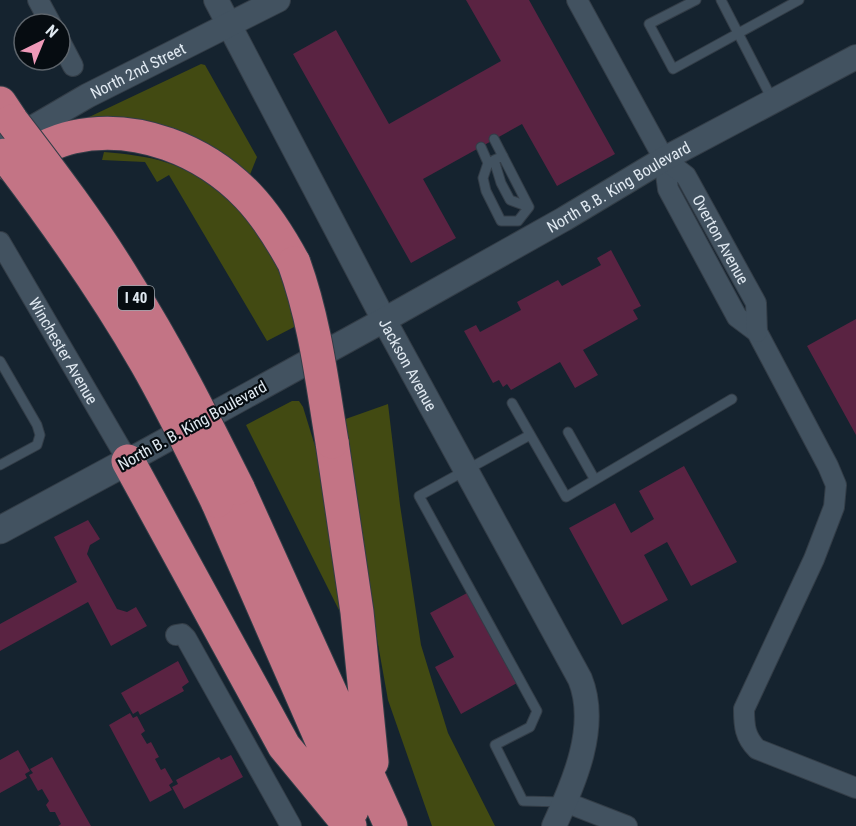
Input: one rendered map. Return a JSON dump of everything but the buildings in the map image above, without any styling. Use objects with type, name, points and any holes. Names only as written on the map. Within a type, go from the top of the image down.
[{"type":"highway","points":[[2,138],[71,137],[120,133],[164,143],[208,164],[230,180],[264,215],[279,236],[294,263],[312,321],[357,612],[374,791]]},
{"type":"highway","name":"I 40","points":[[2,138],[73,202],[126,281],[185,382],[358,826]]},
{"type":"highway","points":[[128,461],[284,746],[350,826]]},
{"type":"highway","name":"I 40","points":[[227,494],[391,826]]},
{"type":"main road","name":"North B. B. King Boulevard","points":[[0,530],[128,461]]},
{"type":"street","name":"Jackson Avenue","points":[[216,0],[384,320],[580,679],[587,703],[585,732],[578,764],[554,826]]},
{"type":"street","name":"North 2nd Street","points":[[2,138],[278,0]]},
{"type":"street","name":"Overton Avenue","points":[[577,0],[663,159],[686,176],[756,303],[757,332],[836,485],[834,507],[814,559],[744,709],[744,725],[748,739],[757,748],[856,788]]},
{"type":"street","name":"North B.B. King Boulevard","points":[[384,320],[523,230],[856,57]]},
{"type":"street","name":"Winchester Avenue","points":[[0,242],[128,461]]},
{"type":"street","name":"North B. B. King Boulevard","points":[[128,461],[384,320]]},
{"type":"street","points":[[176,635],[182,634],[186,638],[291,826]]},
{"type":"street","points":[[565,802],[627,826]]},
{"type":"lane","points":[[696,0],[649,24],[673,69],[799,0]]},
{"type":"lane","points":[[721,0],[773,101]]},
{"type":"lane","points":[[494,139],[495,160],[501,183],[510,200],[529,207]]},
{"type":"lane","points":[[481,147],[495,160],[529,207]]},
{"type":"lane","points":[[495,160],[483,178],[501,221],[523,230],[529,207]]},
{"type":"lane","points":[[0,361],[37,425],[40,435],[37,445],[0,465]]},
{"type":"lane","points":[[512,403],[566,497],[732,399]]},
{"type":"lane","points":[[568,432],[595,480]]},
{"type":"lane","points":[[530,435],[419,496],[537,711],[530,727],[495,745],[523,801],[565,802]]},
{"type":"green space","points":[[201,64],[205,65],[257,157],[249,177],[210,146],[182,133],[133,121],[87,118]]},
{"type":"green space","points":[[104,152],[144,157],[168,163],[201,179],[232,203],[258,233],[278,264],[296,326],[267,341],[169,175],[157,182],[145,162],[102,160]]},
{"type":"green space","points":[[292,401],[299,401],[303,407],[319,459],[343,618],[246,425]]},
{"type":"green space","points":[[388,404],[400,505],[421,645],[448,733],[495,826],[432,826],[388,700],[374,622],[363,536],[340,421]]}]
